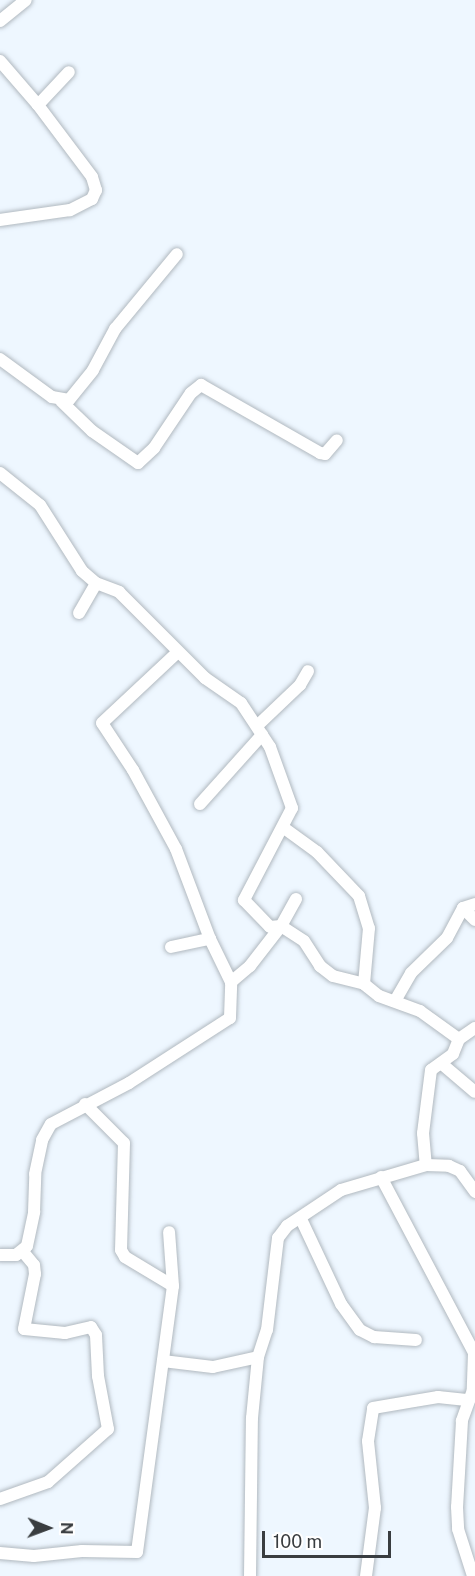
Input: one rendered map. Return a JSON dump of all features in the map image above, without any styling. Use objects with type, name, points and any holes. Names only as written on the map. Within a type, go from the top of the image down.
[{"type":"street","points":[[0,21],[26,0]]},
{"type":"street","points":[[0,61],[38,105],[92,177],[96,190],[92,199],[70,210],[0,220]]},
{"type":"street","points":[[38,105],[69,72]]},
{"type":"street","points":[[61,401],[76,392],[115,329],[177,254]]},
{"type":"street","points":[[0,359],[61,401],[74,417],[138,463],[154,448],[191,393],[201,385],[320,453],[325,453],[337,440]]},
{"type":"street","points":[[0,473],[40,506],[82,570],[96,583],[119,592],[205,678],[241,703],[260,730],[290,796],[292,808],[284,828],[244,900],[270,927],[281,927],[304,941],[320,966],[333,976],[364,984],[379,996],[420,1011],[459,1039]]},
{"type":"street","points":[[79,613],[96,583]]},
{"type":"street","points":[[23,1252],[34,1212],[35,1173],[42,1140],[51,1124],[85,1104],[129,1083],[230,1018],[231,982],[210,939],[176,849],[133,770],[102,723],[178,652]]},
{"type":"street","points":[[200,804],[300,685],[308,671]]},
{"type":"street","points":[[284,828],[317,852],[359,896],[369,928],[364,984]]},
{"type":"street","points":[[231,982],[250,966],[281,927],[296,899]]},
{"type":"street","points":[[396,1001],[411,973],[447,938],[462,908],[475,904]]},
{"type":"street","points":[[462,908],[475,920]]},
{"type":"street","points":[[171,947],[210,939]]},
{"type":"street","points":[[426,1166],[423,1134],[431,1070],[453,1054],[459,1039],[475,1028]]},
{"type":"street","points":[[442,1064],[475,1092]]},
{"type":"street","points":[[85,1104],[124,1143],[121,1250],[125,1257],[173,1286]]},
{"type":"street","points":[[250,1576],[252,1418],[258,1357],[267,1330],[278,1238],[287,1226],[301,1219],[341,1190],[426,1166],[449,1166],[460,1171],[475,1192]]},
{"type":"street","points":[[381,1177],[426,1269],[474,1353],[473,1390],[462,1420],[457,1507],[458,1529],[473,1576]]},
{"type":"street","points":[[301,1219],[341,1304],[360,1330],[374,1337],[416,1340]]},
{"type":"street","points":[[0,1553],[34,1556],[82,1551],[137,1552],[173,1286],[169,1232]]},
{"type":"street","points":[[0,1255],[23,1252]]},
{"type":"street","points":[[0,1499],[48,1482],[108,1429],[98,1376],[96,1335],[91,1327],[65,1333],[24,1329],[34,1264],[23,1252]]},
{"type":"street","points":[[163,1361],[213,1367],[258,1357]]},
{"type":"street","points":[[366,1576],[375,1508],[368,1441],[374,1408],[438,1397],[469,1401]]}]
